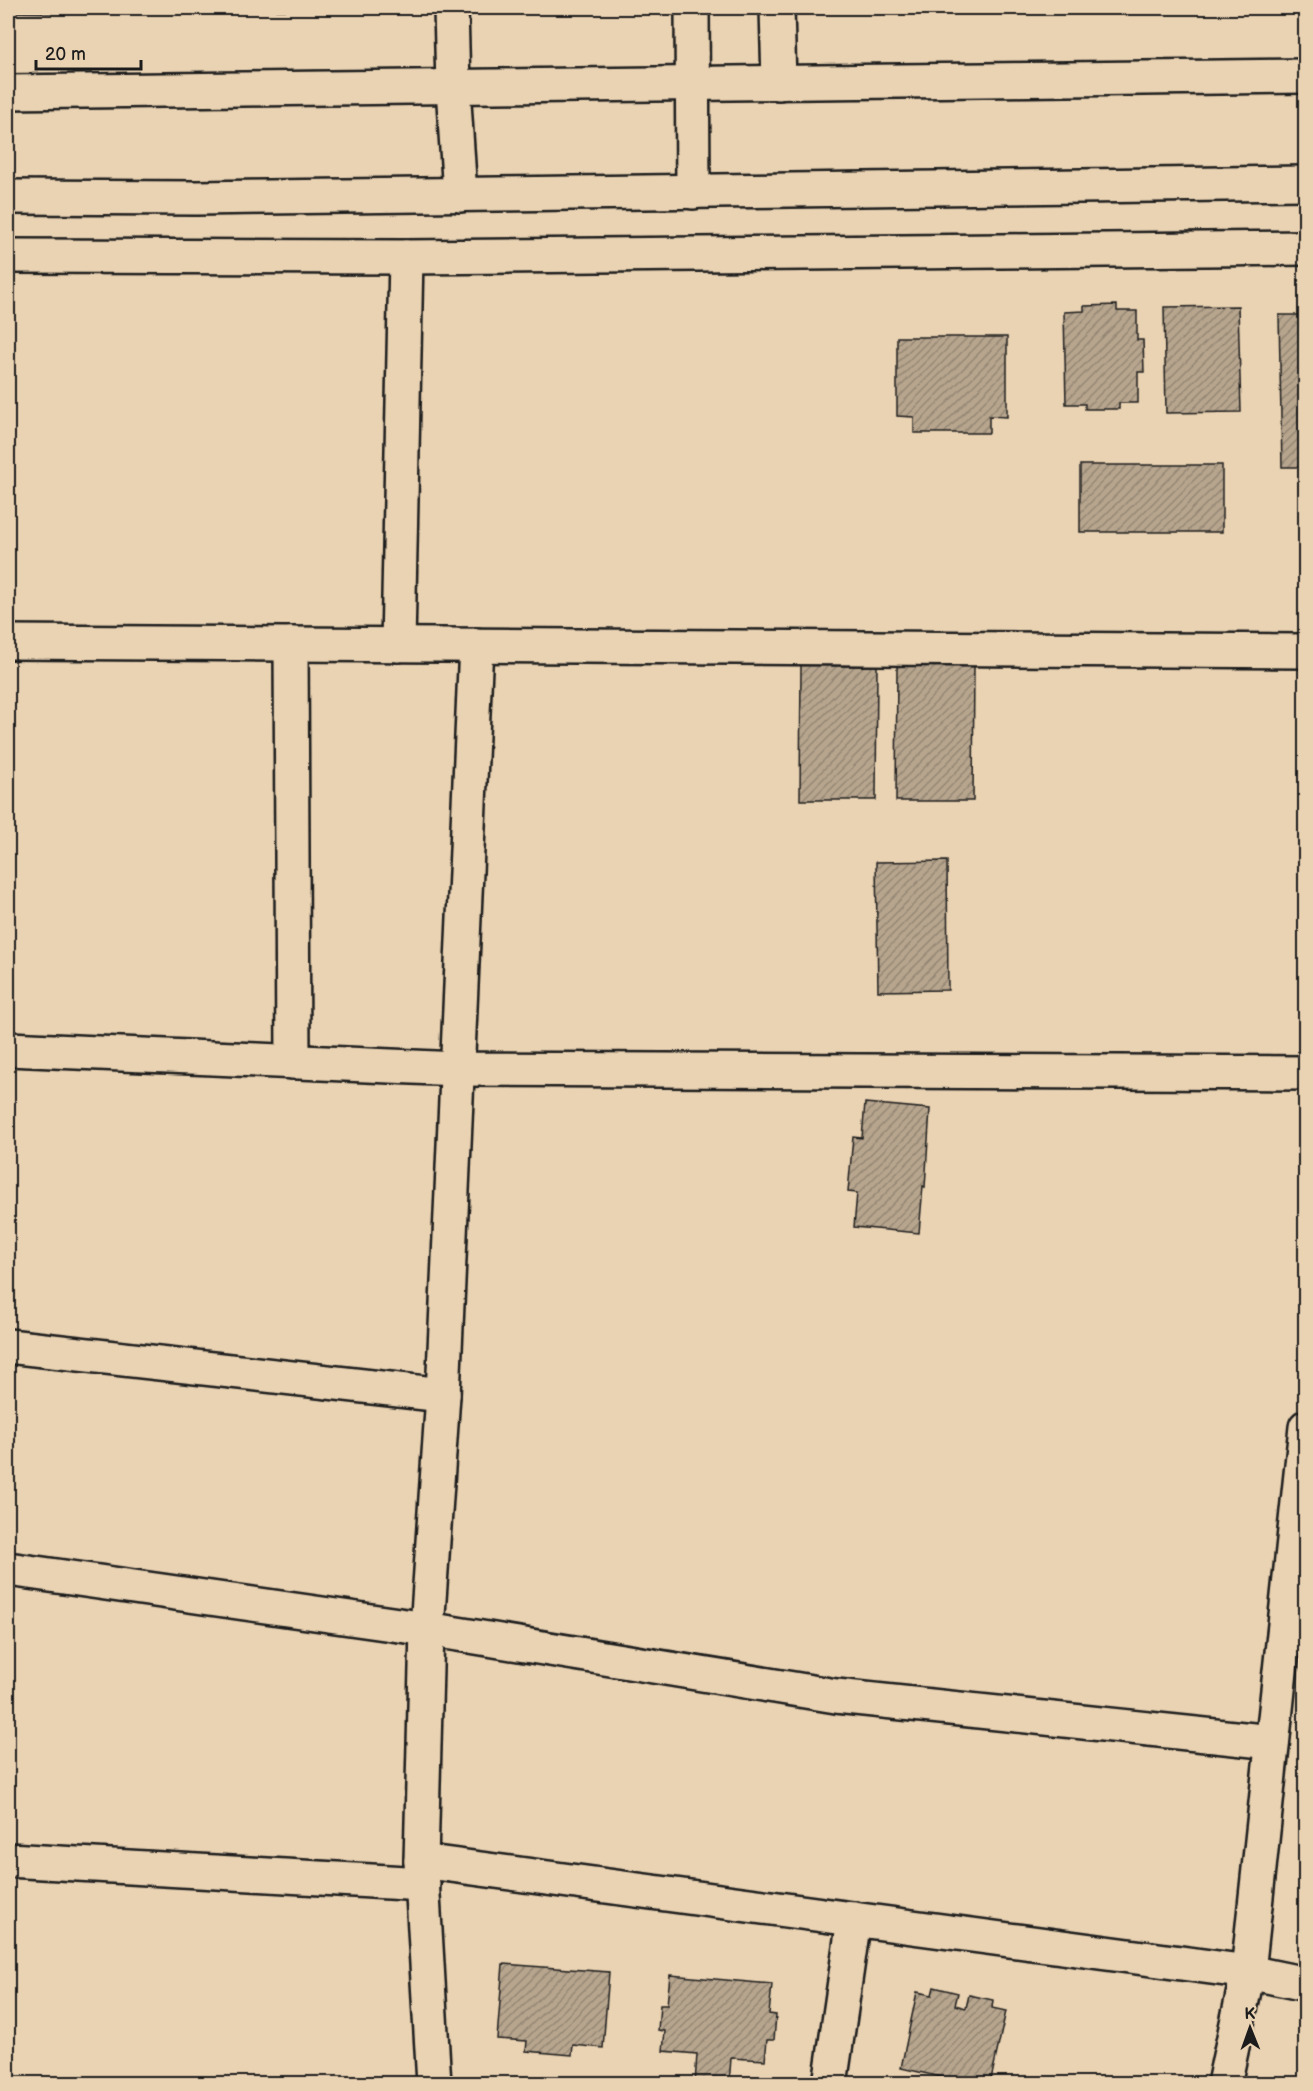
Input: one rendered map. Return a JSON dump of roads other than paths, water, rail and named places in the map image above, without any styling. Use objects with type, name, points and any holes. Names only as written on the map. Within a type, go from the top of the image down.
[{"type":"street","points":[[451,8],[453,87],[460,195]]},
{"type":"street","points":[[692,8],[693,192]]},
{"type":"street","points":[[777,8],[779,83]]},
{"type":"street","points":[[8,92],[1305,76]]},
{"type":"street","points":[[8,197],[460,195],[1305,183]]},
{"type":"street","points":[[8,256],[406,257],[1305,248]]},
{"type":"street","points":[[398,645],[406,257]]},
{"type":"street","points":[[8,642],[1305,651]]},
{"type":"street","points":[[291,644],[292,1062]]},
{"type":"street","points":[[434,2084],[422,1873],[427,1629],[443,1395],[476,645]]},
{"type":"street","points":[[8,1049],[458,1070],[1305,1072]]},
{"type":"street","points":[[8,1346],[443,1395]]},
{"type":"street","points":[[1224,2084],[1248,1972],[1272,1742],[1296,1600],[1305,1427]]},
{"type":"street","points":[[8,1569],[427,1629],[836,1696],[1272,1742]]},
{"type":"street","points":[[8,1860],[422,1873],[854,1919],[1248,1972],[1305,1983]]},
{"type":"street","points":[[830,2084],[854,1919]]}]
